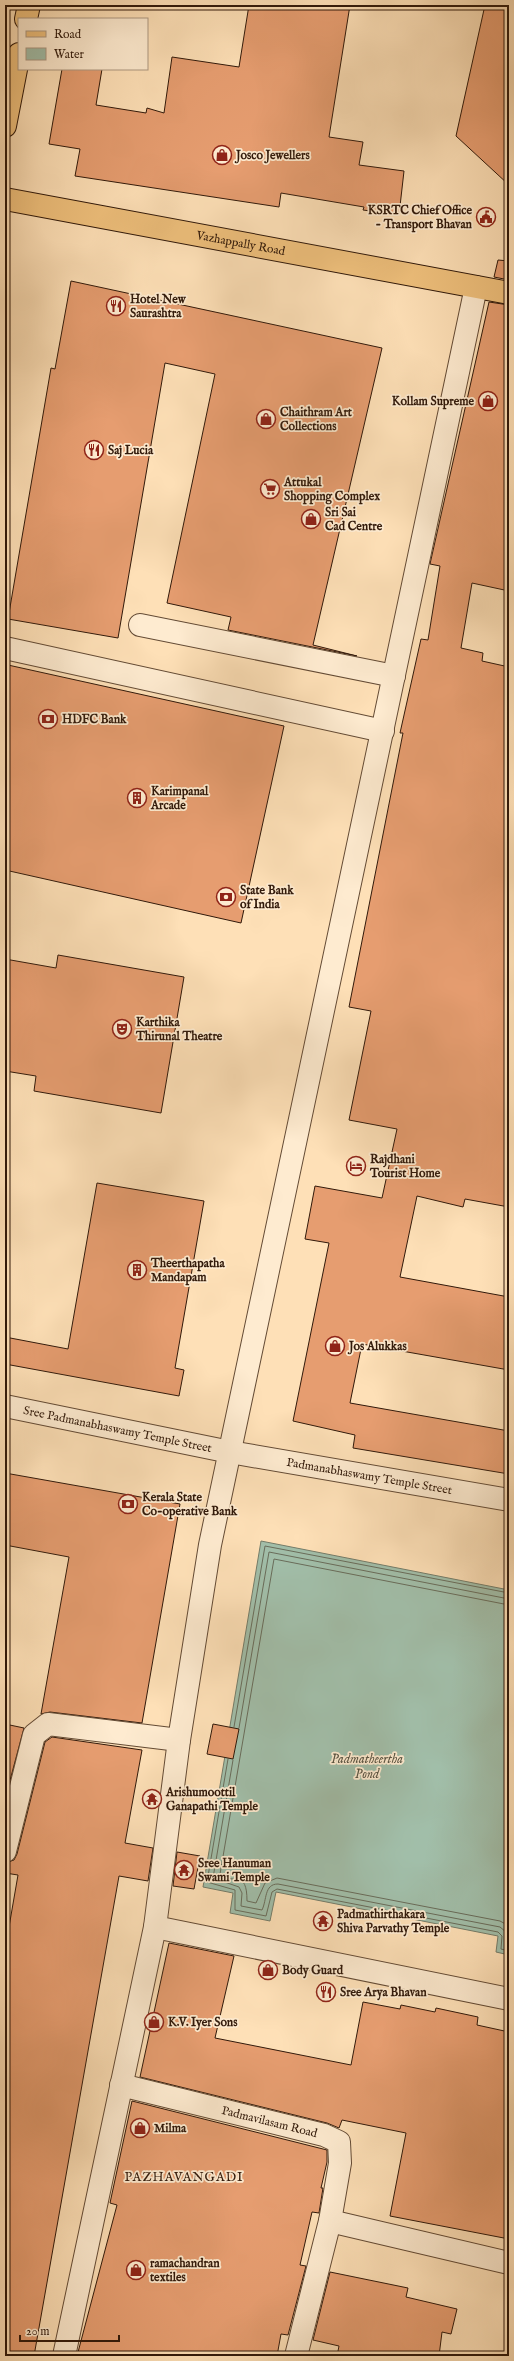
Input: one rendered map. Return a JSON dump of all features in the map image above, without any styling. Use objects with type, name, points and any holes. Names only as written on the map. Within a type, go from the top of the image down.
[{"type":"main road","points":[[26,18],[28,5]]},
{"type":"main road","points":[[5,126],[18,59]]},
{"type":"main road","name":"Vazhappally Road","points":[[5,198],[509,293]]},
{"type":"street","points":[[64,2356],[155,1927],[179,1740],[210,1545],[476,287]]},
{"type":"street","points":[[140,625],[394,676]]},
{"type":"street","points":[[5,648],[382,731]]},
{"type":"street","name":"Sree Padmanabhaswamy Temple Street","points":[[5,1406],[230,1452]]},
{"type":"street","name":"Padmanabhaswamy Temple Street","points":[[230,1452],[509,1500]]},
{"type":"street","points":[[5,1851],[34,1735],[48,1724],[179,1740]]},
{"type":"street","points":[[155,1927],[509,1999]]},
{"type":"street","name":"Padmavilasam Road","points":[[121,2085],[334,2139],[339,2142],[340,2157],[330,2221],[296,2356]]},
{"type":"street","points":[[330,2221],[509,2263]]},
{"type":"water","name":"Padmatheertha Pond","points":[[261,1541],[509,1590],[509,1955],[496,1952],[498,1936],[276,1892],[270,1921],[230,1913],[233,1893],[203,1887]]},
{"type":"building","points":[[249,5],[350,5],[329,137],[363,142],[359,165],[404,171],[399,215],[363,210],[364,207],[281,193],[279,207],[75,176],[80,149],[49,144],[62,70],[102,70],[96,105],[146,113],[147,108],[164,113],[172,57],[239,67]]},
{"type":"building","points":[[485,5],[509,5],[509,185],[456,136]]},
{"type":"building","points":[[498,260],[509,261],[509,280],[494,277]]},
{"type":"building","name":"Attukal Shopping Complex","points":[[71,281],[382,348],[313,645],[357,656],[228,630],[231,617],[167,603],[215,374],[165,363],[118,638],[8,619],[51,368],[55,369]]},
{"type":"building","points":[[489,302],[509,305],[509,591],[472,583],[461,648],[483,653],[482,661],[509,667],[509,1207],[465,1199],[463,1207],[417,1196],[400,1277],[509,1297],[509,1370],[362,1344],[350,1403],[509,1431],[509,1474],[353,1448],[355,1435],[293,1421],[329,1243],[305,1239],[315,1186],[382,1198],[397,1129],[349,1120],[371,1011],[349,1007],[403,733],[400,733],[421,639],[428,640],[440,566],[430,564]]},
{"type":"building","name":"Karimpanal Arcade","points":[[8,665],[284,726],[241,923],[5,870],[5,679]]},
{"type":"building","points":[[58,955],[184,977],[161,1113],[34,1091],[36,1076],[5,1071],[5,959],[56,968]]},
{"type":"building","name":"Theerthapatha Mandapam","points":[[97,1183],[204,1201],[175,1368],[184,1370],[179,1396],[5,1364],[5,1337],[68,1349]]},
{"type":"building","points":[[5,1473],[180,1504],[142,1723],[50,1712],[41,1714],[69,1557],[5,1545]]},
{"type":"building","points":[[5,1724],[24,1728],[5,1799]]},
{"type":"building","points":[[213,1724],[239,1729],[233,1759],[207,1754]]},
{"type":"building","points":[[52,1737],[142,1750],[125,1843],[153,1848],[148,1881],[119,1876],[34,2356],[5,2356],[5,1950],[18,1875],[5,1873],[5,1863],[14,1860],[17,1854],[45,1742]]},
{"type":"building","name":"Sree Hanuman Swami Temple","points":[[177,1852],[200,1856],[194,1889],[173,1886]]},
{"type":"building","points":[[169,1943],[234,1956],[215,2038],[351,2065],[363,2002],[400,2009],[401,2005],[435,2012],[436,2008],[478,2017],[477,2025],[509,2032],[509,2239],[390,2216],[406,2133],[342,2120],[339,2128],[327,2123],[140,2077]]},
{"type":"building","points":[[132,2101],[327,2150],[327,2162],[321,2188],[323,2188],[319,2213],[312,2212],[300,2265],[306,2266],[288,2335],[281,2334],[277,2356],[77,2356],[117,2205],[110,2203]]},
{"type":"building","points":[[330,2272],[408,2288],[406,2297],[457,2309],[451,2334],[442,2332],[439,2356],[337,2356],[339,2346],[313,2340]]},
{"type":"place","name":"Josco Jewellers","points":[[222,155]]},
{"type":"place","name":"KSRTC Chief Office - Transport Bhavan","points":[[486,217]]},
{"type":"place","name":"Hotel New Saurashtra","points":[[116,306]]},
{"type":"place","name":"Kollam Supreme","points":[[488,401]]},
{"type":"place","name":"Chaithram Art Collections","points":[[266,419]]},
{"type":"place","name":"Saj Lucia","points":[[94,450]]},
{"type":"place","name":"Attukal Shopping Complex","points":[[270,489]]},
{"type":"place","name":"Sri Sai Cad Centre","points":[[311,519]]},
{"type":"place","name":"HDFC Bank","points":[[48,719]]},
{"type":"place","name":"Karimpanal Arcade","points":[[137,798]]},
{"type":"place","name":"State Bank of India","points":[[226,897]]},
{"type":"place","name":"Karthika Thirunal Theatre","points":[[122,1029]]},
{"type":"place","name":"Rajdhani Tourist Home","points":[[356,1166]]},
{"type":"place","name":"Theerthapatha Mandapam","points":[[137,1270]]},
{"type":"place","name":"Jos Alukkas","points":[[335,1346]]},
{"type":"place","name":"Kerala State Co-operative Bank","points":[[128,1504]]},
{"type":"place","name":"Arishumoottil Ganapathi Temple","points":[[152,1799]]},
{"type":"place","name":"Sree Hanuman Swami Temple","points":[[184,1870]]},
{"type":"place","name":"Padmathirthakara Shiva Parvathy Temple","points":[[323,1921]]},
{"type":"place","name":"Body Guard","points":[[268,1970]]},
{"type":"place","name":"Sree Arya Bhavan","points":[[326,1992]]},
{"type":"place","name":"K.V. Iyer Sons","points":[[154,2022]]},
{"type":"place","name":"Milma","points":[[140,2128]]},
{"type":"place","name":"ramachandran textiles","points":[[136,2270]]},
{"type":"district","name":"PAZHAVANGADI","points":[[184,2176]]}]
